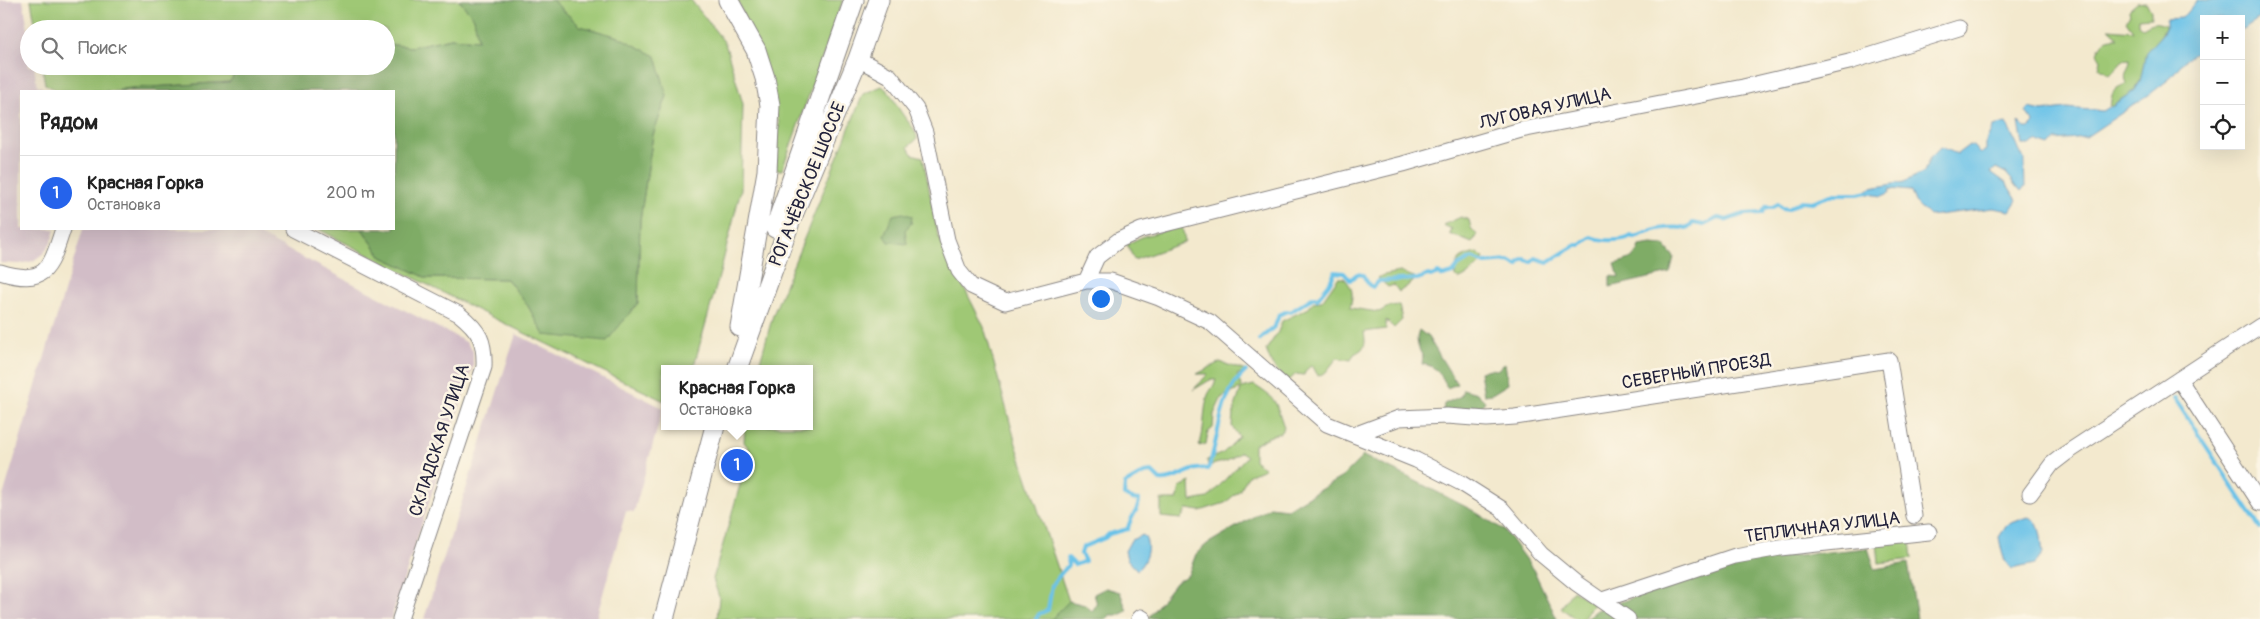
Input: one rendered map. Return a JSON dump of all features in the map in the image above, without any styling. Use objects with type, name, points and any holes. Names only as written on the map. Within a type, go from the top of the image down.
[{"type":"main road","points":[[728,0],[756,50],[765,78],[770,105],[770,139],[767,171],[740,327]]},
{"type":"main road","points":[[729,365],[740,327],[854,0]]},
{"type":"main road","name":"РОГАЧЁВСКОЕ ШОССЕ","points":[[738,365],[790,222],[858,59],[879,0]]},
{"type":"main road","points":[[664,619],[714,430]]},
{"type":"street","name":"ЛУГОВАЯ УЛИЦА","points":[[1086,281],[1097,256],[1119,240],[1141,230],[1403,164],[1522,130],[1744,87],[1849,62],[1959,28]]},
{"type":"street","points":[[858,59],[890,76],[916,109],[925,132],[947,240],[959,270],[971,286],[1005,302],[1086,281],[1111,281],[1159,298],[1210,322],[1332,426],[1416,460],[1461,483],[1502,509],[1541,554],[1576,583],[1628,619]]},
{"type":"street","points":[[0,272],[18,277],[37,276],[50,263],[63,230]]},
{"type":"street","name":"СКЛАДСКАЯ УЛИЦА","points":[[295,230],[459,314],[480,335],[484,349],[484,367],[400,619]]},
{"type":"street","points":[[2030,494],[2052,464],[2260,326]]},
{"type":"street","name":"СЕВЕРНЫЙ ПРОЕЗД","points":[[1354,435],[1399,418],[1448,416],[1488,419],[1515,417],[1889,360],[1914,516]]},
{"type":"street","points":[[2179,379],[2260,503]]},
{"type":"street","name":"ТЕПЛИЧНАЯ УЛИЦА","points":[[1602,600],[1735,556],[1780,548],[1929,532]]},
{"type":"street","points":[[1139,619],[1141,617],[1144,619]]},
{"type":"shaded area","points":[[0,0],[23,0],[26,20],[20,20],[20,75],[35,75],[37,85],[47,90],[20,90],[20,230],[55,230],[51,243],[44,253],[33,261],[20,264],[0,263]]},
{"type":"shaded area","points":[[83,230],[250,230],[466,342],[473,351],[473,366],[391,619],[0,619],[0,506]]},
{"type":"shaded area","points":[[516,334],[661,407],[661,415],[634,512],[626,511],[596,619],[424,619]]},
{"type":"green space","points":[[31,0],[459,0],[474,18],[479,40],[451,38],[411,47],[395,45],[395,20],[34,20]]},
{"type":"green space","points":[[459,0],[552,0],[580,26],[619,37],[656,56],[667,96],[653,135],[640,220],[638,303],[607,341],[544,335],[528,306],[507,279],[427,278],[382,257],[363,230],[395,230],[395,90],[119,90],[230,82],[234,75],[395,75],[395,45],[411,47],[451,38],[478,40],[474,18]]},
{"type":"green space","points":[[552,0],[691,0],[725,43],[743,104],[741,189],[721,269],[694,365],[661,365],[661,400],[477,310],[320,230],[363,230],[382,257],[427,278],[507,279],[528,306],[544,335],[638,303],[640,220],[653,135],[667,96],[619,37],[580,26]]},
{"type":"green space","points":[[738,0],[843,0],[782,170],[777,170],[776,167],[779,123]]},
{"type":"green space","points":[[2146,2],[2151,11],[2151,18],[2138,19],[2138,24],[2143,28],[2154,23],[2166,26],[2158,40],[2146,52],[2142,77],[2135,90],[2110,107],[2111,98],[2116,89],[2127,84],[2125,77],[2130,59],[2124,60],[2110,75],[2099,68],[2101,60],[2097,53],[2105,41],[2111,38],[2119,38],[2109,29],[2133,31],[2126,21],[2130,16],[2129,10],[2137,3]]},
{"type":"green space","points":[[44,75],[234,75],[230,82],[120,90],[56,90],[45,84]]},
{"type":"green space","points":[[882,86],[886,89],[915,132],[917,139],[908,147],[912,154],[923,157],[938,236],[984,327],[1016,444],[1069,601],[1051,619],[717,619],[719,597],[713,579],[750,450],[744,442],[745,430],[813,430],[813,365],[759,365],[773,315],[863,94]]},
{"type":"green space","points":[[903,213],[912,216],[911,224],[905,230],[907,244],[889,242],[884,235],[893,215]]},
{"type":"green space","points":[[1461,217],[1469,220],[1471,228],[1477,235],[1472,243],[1450,234],[1452,229],[1443,225]]},
{"type":"green space","points":[[1182,226],[1185,242],[1134,260],[1127,244],[1144,236]]},
{"type":"green space","points":[[1651,244],[1664,245],[1674,257],[1670,273],[1610,287],[1610,276],[1619,277],[1615,264],[1627,260],[1636,254],[1640,246]]},
{"type":"green space","points":[[1477,253],[1484,258],[1476,268],[1460,279],[1455,277],[1456,266],[1460,260]]},
{"type":"green space","points":[[1400,272],[1414,277],[1413,282],[1399,292],[1394,285],[1388,287],[1378,278],[1384,275]]},
{"type":"green space","points":[[1338,278],[1344,278],[1350,285],[1352,295],[1350,308],[1379,312],[1390,306],[1399,305],[1402,320],[1394,328],[1386,320],[1386,329],[1364,332],[1364,346],[1354,354],[1351,360],[1337,358],[1326,372],[1318,376],[1312,365],[1306,370],[1304,375],[1296,374],[1287,382],[1272,365],[1266,350],[1278,332],[1282,321],[1309,308],[1313,302],[1322,301]]},
{"type":"green space","points":[[1419,330],[1428,337],[1457,384],[1447,388],[1435,369],[1422,364],[1423,356],[1418,348],[1417,341]]},
{"type":"green space","points":[[1220,362],[1246,371],[1237,375],[1242,388],[1254,385],[1272,398],[1277,406],[1284,427],[1280,433],[1254,445],[1254,460],[1265,469],[1249,475],[1239,491],[1225,503],[1200,511],[1187,509],[1181,519],[1161,517],[1161,500],[1177,500],[1180,487],[1190,482],[1191,501],[1208,498],[1247,456],[1241,452],[1227,461],[1208,466],[1207,460],[1223,453],[1239,437],[1232,426],[1233,413],[1241,389],[1222,397],[1214,414],[1213,428],[1208,432],[1206,444],[1199,446],[1207,398],[1216,380],[1210,380],[1193,390],[1208,374],[1197,374]]},
{"type":"green space","points":[[1505,363],[1508,384],[1492,394],[1484,395],[1480,372],[1489,369],[1497,370]]},
{"type":"green space","points":[[1463,389],[1477,393],[1485,401],[1477,410],[1472,412],[1443,412],[1444,404],[1461,396]]},
{"type":"green space","points":[[1363,456],[1472,510],[1504,530],[1534,571],[1557,619],[1148,618],[1175,583],[1188,575],[1196,554],[1207,544],[1270,507],[1287,509],[1342,477]]},
{"type":"green space","points":[[1910,539],[1912,559],[1879,563],[1877,543]]},
{"type":"green space","points":[[1868,548],[1875,569],[1908,563],[1917,619],[1586,619],[1597,610],[1740,561]]},
{"type":"green space","points":[[1106,588],[1120,592],[1127,611],[1119,615],[1110,615],[1107,619],[1051,619],[1069,601],[1085,605],[1092,611],[1097,604],[1094,594]]},
{"type":"green space","points":[[1573,590],[1593,604],[1583,619],[1576,619],[1561,608]]},
{"type":"water","points":[[2197,0],[2260,0],[2260,18],[2245,27],[2245,15],[2200,15],[2200,50],[2184,61],[2168,80],[2150,94],[2086,137],[2055,140],[2050,146],[2035,141],[2030,145],[2023,145],[2019,122],[2025,128],[2029,128],[2034,123],[2026,112],[2029,108],[2042,111],[2066,108],[2103,111],[2135,90],[2140,82],[2146,52],[2163,33],[2166,19],[2182,18]]},
{"type":"water","points":[[2006,123],[2024,159],[2025,187],[2021,191],[2006,173],[1996,168],[1991,172],[2006,183],[2017,200],[2010,211],[1993,208],[1929,216],[1915,202],[1911,191],[1890,189],[1889,193],[1882,196],[1862,193],[1871,188],[1904,182],[1924,172],[1929,159],[1941,147],[1957,154],[1969,145],[1973,146],[1980,154],[1986,150],[1986,141],[1993,126]]},
{"type":"water","points":[[2027,517],[2036,522],[2038,526],[2043,554],[2035,564],[2012,569],[2004,559],[1999,537],[2007,525]]},
{"type":"water","points":[[1143,535],[1147,543],[1147,553],[1143,563],[1137,570],[1127,559],[1125,551],[1131,540]]},
{"type":"waterway","points":[[1259,340],[1275,326],[1279,315],[1287,311],[1291,312],[1315,297],[1317,299],[1329,284],[1335,272],[1344,273],[1350,280],[1357,274],[1363,275],[1369,285],[1373,287],[1379,281],[1418,279],[1438,273],[1443,276],[1453,273],[1459,265],[1472,258],[1485,263],[1509,261],[1518,266],[1519,262],[1525,259],[1531,262],[1535,258],[1548,262],[1576,245],[1581,245],[1591,237],[1611,240],[1631,236],[1634,238],[1660,229],[1673,227],[1687,228],[1693,223],[1704,225],[1718,218],[1727,220],[1744,214],[1762,213],[1767,206],[1771,208],[1778,204],[1782,208],[1789,209],[1801,201],[1812,202],[1834,194],[1867,192]]},
{"type":"waterway","points":[[1036,619],[1039,614],[1048,610],[1052,585],[1068,565],[1068,558],[1075,565],[1085,561],[1081,554],[1083,547],[1105,538],[1109,534],[1128,529],[1139,500],[1124,495],[1125,484],[1144,473],[1152,472],[1160,480],[1166,480],[1195,469],[1208,469],[1225,404],[1230,392],[1246,371]]},
{"type":"waterway","points":[[2175,399],[2260,528]]},
{"type":"place","name":"Красная Горка","points":[[737,465]]}]
